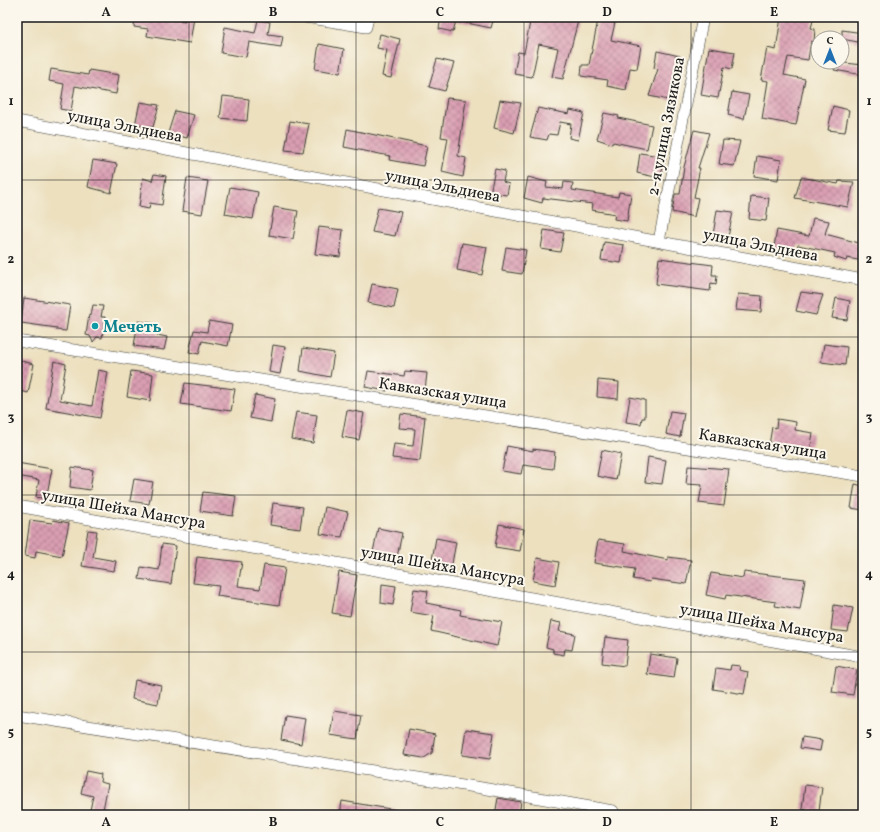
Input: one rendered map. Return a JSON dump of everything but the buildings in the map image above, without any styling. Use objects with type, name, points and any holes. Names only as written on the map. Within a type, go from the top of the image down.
[{"type":"street","points":[[306,17],[367,22]]},
{"type":"street","name":"2-я улица Зязикова","points":[[659,241],[703,17]]},
{"type":"street","name":"улица Эльдиева","points":[[17,121],[863,280]]},
{"type":"street","name":"Кавказская улица","points":[[17,342],[863,476]]},
{"type":"street","name":"улица Шейха Мансура","points":[[17,506],[863,657]]},
{"type":"street","points":[[17,715],[482,788],[613,811]]},
{"type":"place","name":"Мечеть","points":[[95,326]]}]
